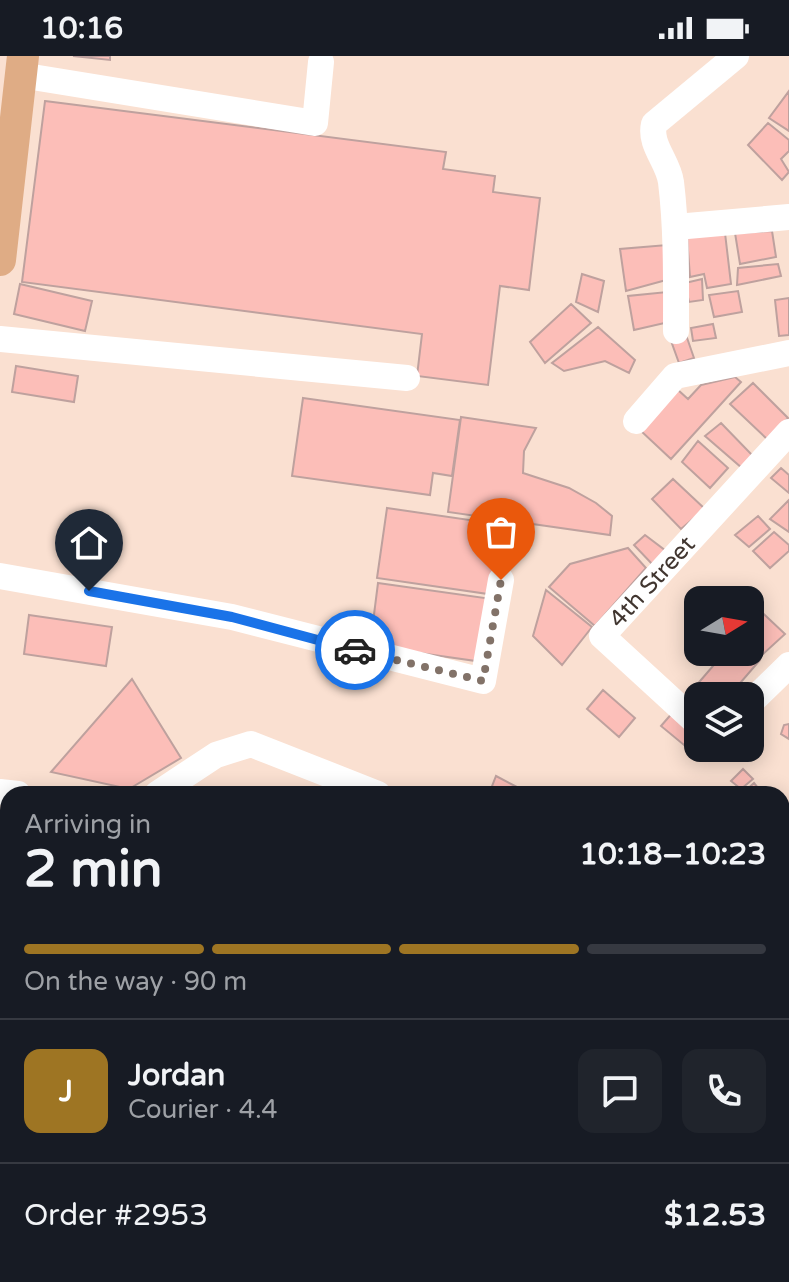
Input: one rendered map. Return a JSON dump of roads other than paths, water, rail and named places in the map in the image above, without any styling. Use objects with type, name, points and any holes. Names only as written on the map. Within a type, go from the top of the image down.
[{"type":"main road","points":[[0,260],[21,66]]},
{"type":"street","points":[[676,331],[676,227],[670,176],[652,135],[654,124],[736,56]]},
{"type":"street","points":[[21,66],[315,123],[321,62]]},
{"type":"street","points":[[676,227],[789,217]]},
{"type":"street","points":[[0,339],[407,378]]},
{"type":"street","points":[[636,421],[675,376],[779,354]]},
{"type":"street","name":"4th Street","points":[[684,711],[602,636],[789,432]]},
{"type":"street","points":[[0,576],[232,617],[483,681],[501,580]]},
{"type":"street","points":[[764,689],[788,666]]},
{"type":"street","points":[[169,786],[216,755],[251,744],[358,786]]},
{"type":"street","points":[[0,883],[0,905]]}]
